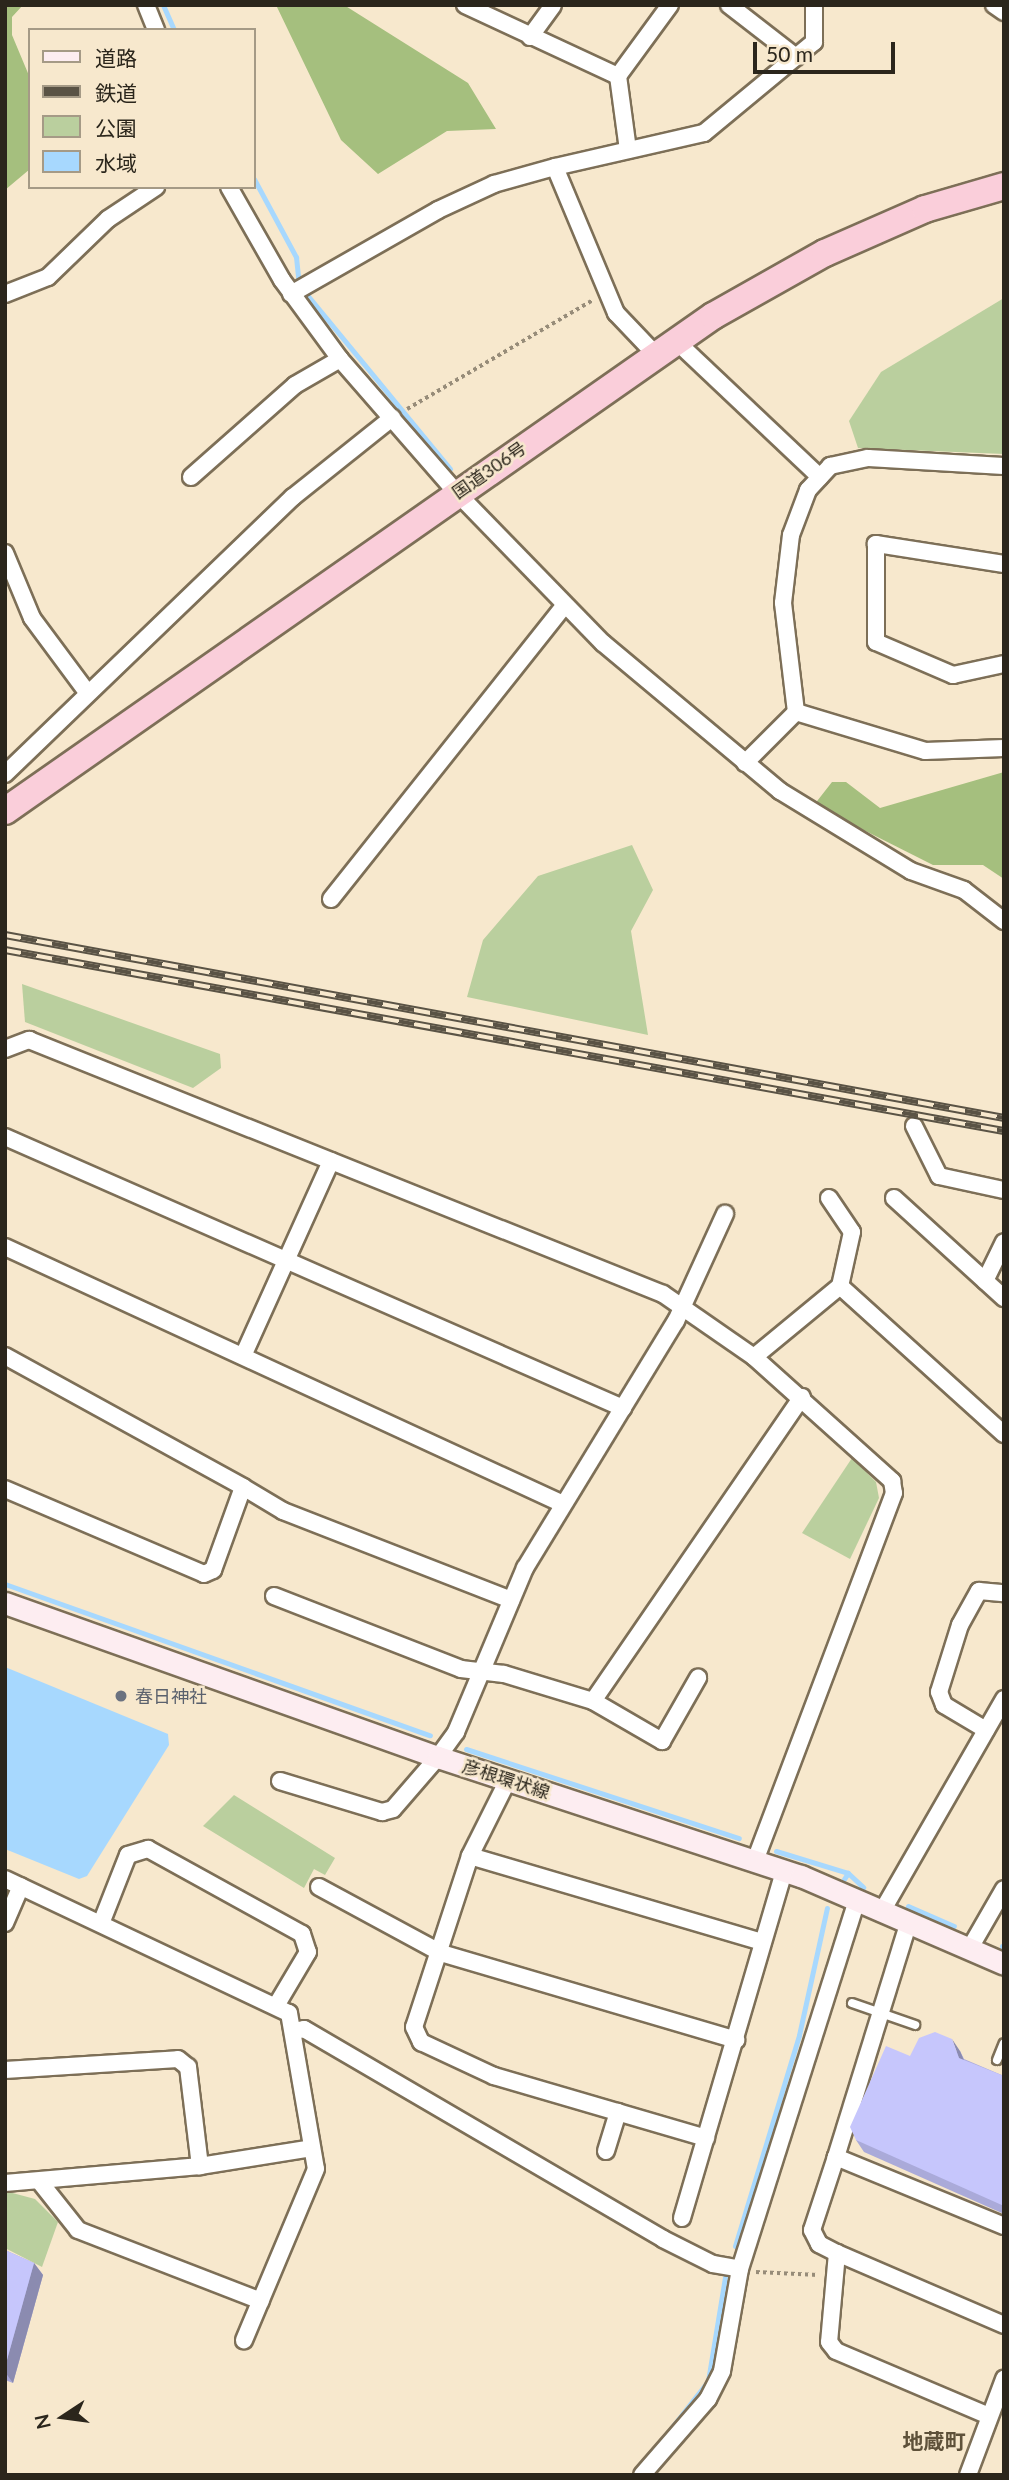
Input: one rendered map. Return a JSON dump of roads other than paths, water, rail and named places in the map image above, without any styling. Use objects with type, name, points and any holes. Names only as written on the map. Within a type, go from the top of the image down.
[{"type":"highway","name":"国道306号","points":[[5,811],[666,348],[825,253],[925,209],[1004,186]]},
{"type":"main road","name":"彦根環状線","points":[[5,1603],[438,1757],[792,1873],[1004,1964]]},
{"type":"street","points":[[146,5],[155,28]]},
{"type":"street","points":[[465,5],[618,76]]},
{"type":"street","points":[[530,37],[553,5]]},
{"type":"street","points":[[628,150],[618,76],[670,5]]},
{"type":"street","points":[[729,5],[796,57]]},
{"type":"street","points":[[298,290],[438,210],[494,184],[555,167],[704,133],[814,42],[814,5]]},
{"type":"street","points":[[994,5],[1004,12]]},
{"type":"street","points":[[555,167],[616,313],[666,348],[820,477]]},
{"type":"street","points":[[5,294],[48,277],[108,219],[153,189]]},
{"type":"street","points":[[230,189],[298,290],[340,359],[397,415],[457,493],[564,606],[744,763],[834,826],[911,871],[964,890],[1004,921]]},
{"type":"street","points":[[191,477],[295,385],[340,359]]},
{"type":"street","points":[[5,774],[87,692],[293,497],[397,415]]},
{"type":"street","points":[[796,712],[783,603],[796,516],[820,477],[830,467],[868,458],[1004,466]]},
{"type":"street","points":[[1004,564],[877,544],[876,642],[953,674],[1004,664]]},
{"type":"street","points":[[5,553],[32,618],[87,692]]},
{"type":"street","points":[[331,899],[564,606]]},
{"type":"street","points":[[796,712],[925,751],[1004,748]]},
{"type":"street","points":[[744,763],[796,712]]},
{"type":"street","points":[[5,1049],[29,1040],[681,1306],[754,1357],[802,1397],[892,1482],[894,1493],[755,1860]]},
{"type":"street","points":[[914,1126],[939,1176],[1004,1190]]},
{"type":"street","points":[[5,1137],[623,1408]]},
{"type":"street","points":[[243,1356],[331,1161]]},
{"type":"street","points":[[754,1357],[840,1286],[852,1231],[829,1198]]},
{"type":"street","points":[[894,1198],[1004,1298]]},
{"type":"street","points":[[280,1781],[382,1812],[393,1809],[438,1757],[483,1672],[512,1600],[563,1504],[623,1408],[681,1306],[725,1214]]},
{"type":"street","points":[[985,1281],[1004,1242]]},
{"type":"street","points":[[5,1247],[563,1504]]},
{"type":"street","points":[[840,1286],[1004,1434]]},
{"type":"street","points":[[5,1356],[283,1511],[512,1600]]},
{"type":"street","points":[[593,1701],[802,1397]]},
{"type":"street","points":[[5,1489],[204,1574],[213,1570],[243,1487]]},
{"type":"street","points":[[986,1730],[944,1705],[939,1692],[960,1625],[979,1591],[1004,1594]]},
{"type":"street","points":[[274,1596],[461,1669],[483,1672],[593,1701],[662,1741],[698,1678]]},
{"type":"street","points":[[881,1913],[1004,1699]]},
{"type":"street","points":[[508,1780],[470,1856],[441,1953],[414,2027],[421,2042],[494,2076],[706,2138]]},
{"type":"street","points":[[102,1921],[128,1854],[148,1849],[302,1934],[307,1952],[276,2006]]},
{"type":"street","points":[[470,1856],[763,1942]]},
{"type":"street","points":[[682,2218],[763,1942],[792,1873]]},
{"type":"street","points":[[5,1879],[102,1921],[289,2013],[316,2169],[244,2340]]},
{"type":"street","points":[[5,1923],[21,1886]]},
{"type":"street","points":[[319,1887],[441,1953],[736,2040]]},
{"type":"street","points":[[970,1948],[1004,1889]]},
{"type":"street","points":[[642,2475],[716,2386],[740,2269],[848,1896]]},
{"type":"street","points":[[908,1924],[813,2230],[819,2244],[836,2253],[1004,2325]]},
{"type":"street","points":[[293,2031],[304,2029],[663,2239],[740,2269]]},
{"type":"street","points":[[5,2070],[178,2059],[188,2067],[200,2166]]},
{"type":"street","points":[[606,2151],[618,2112]]},
{"type":"street","points":[[5,2183],[200,2166],[312,2148]]},
{"type":"street","points":[[836,2157],[1004,2227]]},
{"type":"street","points":[[40,2182],[78,2230],[261,2301]]},
{"type":"street","points":[[836,2253],[829,2342],[836,2351],[989,2416]]},
{"type":"street","points":[[968,2475],[1004,2379]]},
{"type":"lane","points":[[852,2003],[915,2025]]},
{"type":"lane","points":[[997,2060],[1004,2043]]},
{"type":"water","points":[[5,1667],[168,1734],[169,1745],[87,1876],[79,1879],[5,1849]]},
{"type":"waterway","points":[[163,5],[173,28]]},
{"type":"waterway","points":[[256,183],[296,257],[299,285],[450,469]]},
{"type":"waterway","points":[[5,1584],[430,1735]]},
{"type":"waterway","points":[[466,1749],[739,1838]]},
{"type":"waterway","points":[[776,1851],[848,1873],[844,1879]]},
{"type":"waterway","points":[[848,1873],[863,1887]]},
{"type":"waterway","points":[[908,1906],[954,1926]]},
{"type":"waterway","points":[[735,2246],[799,2035],[827,1908]]},
{"type":"waterway","points":[[651,2454],[708,2381],[725,2277]]},
{"type":"railway","points":[[5,935],[1004,1118]]},
{"type":"railway","points":[[5,950],[1004,1131]]},
{"type":"place","name":"春日神社","points":[[121,1696]]},
{"type":"district","name":"地蔵町","points":[[934,2441]]}]
